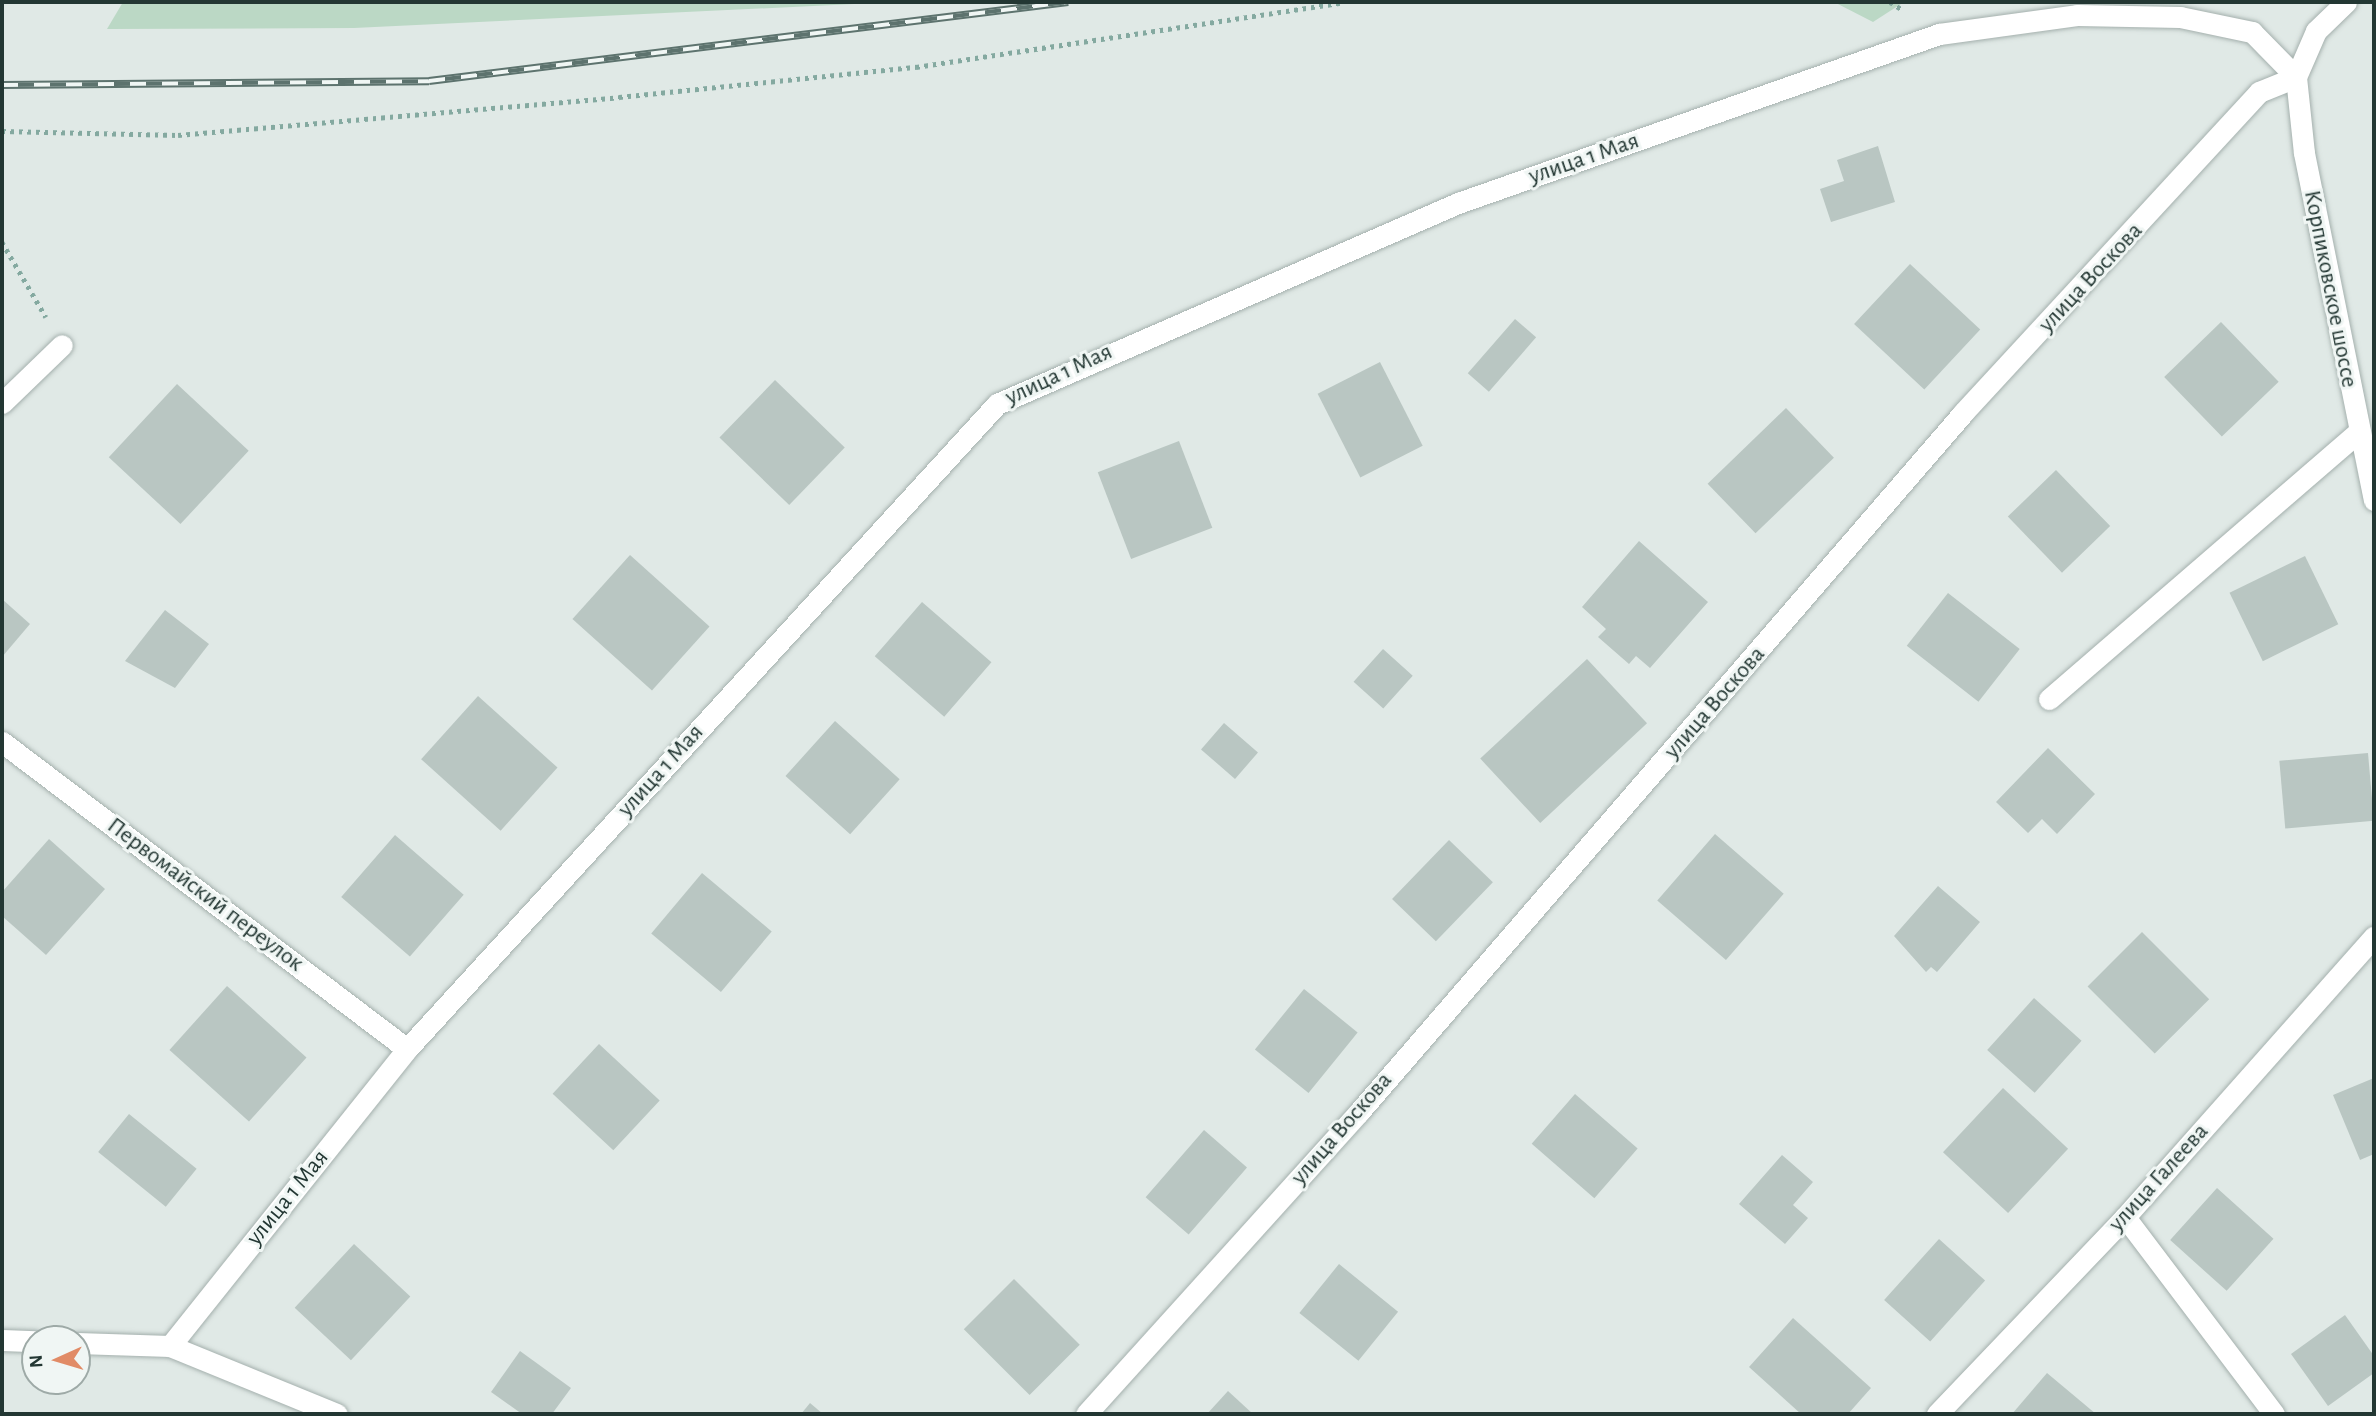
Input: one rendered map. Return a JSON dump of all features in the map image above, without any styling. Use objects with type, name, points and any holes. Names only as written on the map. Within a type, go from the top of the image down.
[{"type":"street","points":[[2296,77],[2316,31],[2346,2]]},
{"type":"street","name":"улица 1 Мая","points":[[170,1346],[407,1049],[997,404],[1458,203],[1939,34],[2042,16],[2180,17],[2252,32],[2296,77]]},
{"type":"street","name":"Корпиковское шоссе","points":[[2296,77],[2304,153],[2358,432],[2374,499]]},
{"type":"street","name":"улица Воскова","points":[[1086,1414],[1359,1112],[1963,413],[2259,92],[2296,77]]},
{"type":"street","points":[[2,404],[62,345]]},
{"type":"street","points":[[2049,699],[2358,432]]},
{"type":"street","name":"Первомайский переулок","points":[[2,742],[407,1049]]},
{"type":"street","name":"улица Галеева","points":[[1937,1414],[2125,1217],[2374,937]]},
{"type":"street","points":[[2125,1217],[2274,1414]]},
{"type":"street","points":[[2,1340],[21,1341]]},
{"type":"street","points":[[91,1343],[170,1346],[337,1414]]},
{"type":"path","points":[[2,131],[178,135],[619,97],[916,67],[1344,2]]},
{"type":"path","points":[[2,242],[62,345]]},
{"type":"green space","points":[[123,2],[895,2],[354,28],[107,29]]},
{"type":"green space","points":[[1834,2],[1904,2],[1873,22]]},
{"type":"building","points":[[1878,146],[1895,202],[1831,222],[1820,189],[1844,181],[1837,160]]},
{"type":"building","points":[[1910,264],[1980,329],[1924,389],[1854,324]]},
{"type":"building","points":[[1515,319],[1536,337],[1489,392],[1468,373]]},
{"type":"building","points":[[2221,322],[2279,382],[2222,437],[2164,377]]},
{"type":"building","points":[[1380,362],[1423,446],[1360,478],[1318,394]]},
{"type":"building","points":[[775,380],[845,447],[789,505],[719,438]]},
{"type":"building","points":[[177,384],[249,451],[180,524],[109,457]]},
{"type":"building","points":[[1786,408],[1834,458],[1756,533],[1708,484]]},
{"type":"building","points":[[1179,441],[1212,528],[1131,559],[1098,472]]},
{"type":"building","points":[[2056,470],[2110,526],[2062,573],[2008,517]]},
{"type":"building","points":[[1639,541],[1708,602],[1650,668],[1636,656],[1629,664],[1598,637],[1606,629],[1582,607]]},
{"type":"building","points":[[630,555],[710,627],[652,691],[572,619]]},
{"type":"building","points":[[2305,556],[2338,624],[2263,661],[2230,593]]},
{"type":"building","points":[[1948,593],[2020,649],[1978,702],[1907,646]]},
{"type":"building","points":[[2,599],[30,624],[2,657]]},
{"type":"building","points":[[922,602],[991,662],[944,717],[875,656]]},
{"type":"building","points":[[165,610],[209,644],[175,688],[125,661]]},
{"type":"building","points":[[1383,649],[1413,676],[1383,708],[1354,682]]},
{"type":"building","points":[[1587,659],[1647,723],[1540,823],[1480,759]]},
{"type":"building","points":[[478,696],[558,768],[501,831],[421,759]]},
{"type":"building","points":[[835,721],[900,779],[850,834],[785,776]]},
{"type":"building","points":[[1224,723],[1258,753],[1235,779],[1201,749]]},
{"type":"building","points":[[2048,748],[2095,794],[2057,834],[2042,819],[2028,833],[1996,802]]},
{"type":"building","points":[[2368,753],[2374,821],[2285,828],[2279,761]]},
{"type":"building","points":[[1715,834],[1784,894],[1726,960],[1657,900]]},
{"type":"building","points":[[395,835],[464,895],[410,957],[341,897]]},
{"type":"building","points":[[49,839],[105,889],[46,955],[2,916],[2,892]]},
{"type":"building","points":[[1449,840],[1493,882],[1436,941],[1392,899]]},
{"type":"building","points":[[702,873],[772,931],[721,992],[651,934]]},
{"type":"building","points":[[1938,886],[1980,922],[1937,972],[1931,967],[1926,972],[1894,936]]},
{"type":"building","points":[[2142,932],[2209,999],[2155,1054],[2088,986]]},
{"type":"building","points":[[227,986],[307,1058],[249,1122],[169,1050]]},
{"type":"building","points":[[1304,989],[1358,1032],[1309,1093],[1255,1050]]},
{"type":"building","points":[[2034,998],[2082,1041],[2035,1093],[1987,1050]]},
{"type":"building","points":[[599,1044],[660,1101],[613,1150],[553,1094]]},
{"type":"building","points":[[2374,1078],[2374,1154],[2360,1160],[2333,1095]]},
{"type":"building","points":[[2003,1088],[2068,1149],[2008,1213],[1943,1152]]},
{"type":"building","points":[[1575,1094],[1638,1148],[1594,1198],[1532,1144]]},
{"type":"building","points":[[129,1114],[197,1169],[166,1207],[98,1152]]},
{"type":"building","points":[[1204,1130],[1247,1167],[1189,1235],[1146,1197]]},
{"type":"building","points":[[1782,1155],[1813,1182],[1793,1205],[1808,1218],[1785,1244],[1739,1204]]},
{"type":"building","points":[[2217,1188],[2273,1239],[2227,1291],[2170,1240]]},
{"type":"building","points":[[1939,1239],[1985,1280],[1930,1341],[1884,1300]]},
{"type":"building","points":[[354,1244],[410,1297],[351,1360],[295,1308]]},
{"type":"building","points":[[1339,1264],[1398,1312],[1358,1361],[1299,1313]]},
{"type":"building","points":[[1014,1279],[1080,1345],[1030,1395],[964,1329]]},
{"type":"building","points":[[2345,1315],[2374,1356],[2374,1373],[2328,1406],[2291,1354]]},
{"type":"building","points":[[1793,1318],[1871,1388],[1848,1414],[1801,1414],[1749,1367]]},
{"type":"building","points":[[520,1351],[571,1388],[552,1414],[522,1414],[491,1392]]},
{"type":"building","points":[[2047,1373],[2096,1414],[2012,1414]]},
{"type":"building","points":[[1228,1391],[1253,1414],[1207,1414]]},
{"type":"building","points":[[810,1403],[823,1414],[801,1414]]},
{"type":"railway","points":[[2,85],[429,81],[1068,2]]}]
